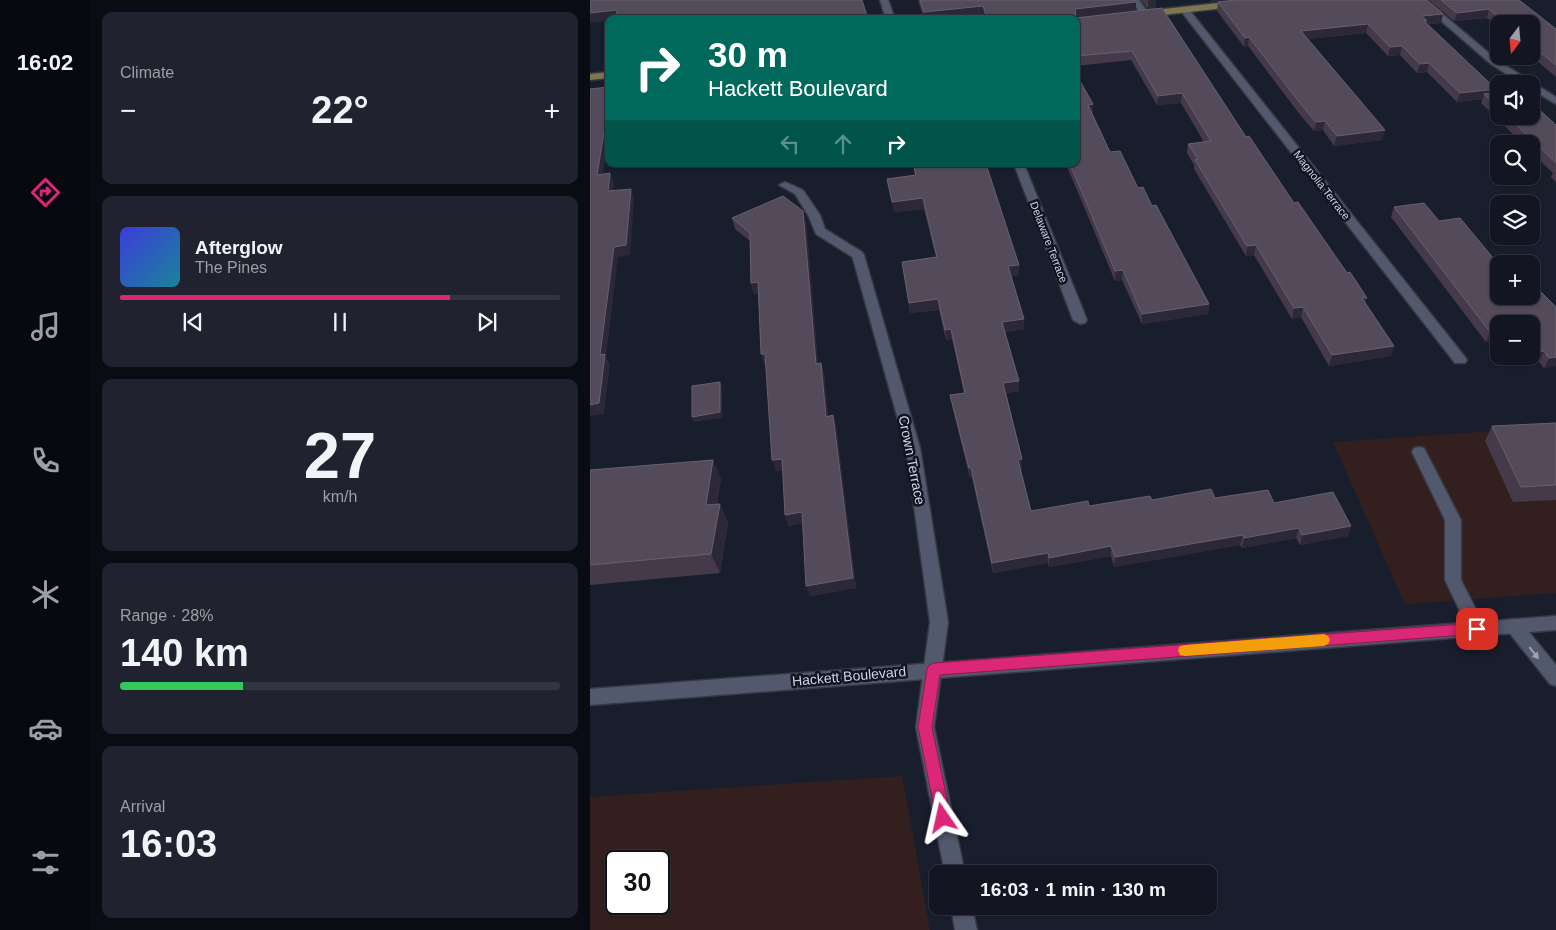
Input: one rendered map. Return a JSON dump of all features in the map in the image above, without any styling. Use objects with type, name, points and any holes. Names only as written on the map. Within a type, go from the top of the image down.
[{"type":"main road","points":[[1135,15],[1267,0]]},
{"type":"main road","points":[[590,77],[605,75]]},
{"type":"street","points":[[884,0],[890,15]]},
{"type":"street","points":[[1135,0],[1145,14]]},
{"type":"street","points":[[1421,0],[1494,62],[1515,75]]},
{"type":"street","name":"Magnolia Terrace","points":[[1184,9],[1460,360]]},
{"type":"street","points":[[1540,91],[1556,101]]},
{"type":"street","name":"Delaware Terrace","points":[[1020,167],[1080,320]]},
{"type":"street","name":"Crown Terrace","points":[[785,185],[799,192],[814,215],[820,231],[858,255],[912,448],[939,622],[925,727],[952,865]]},
{"type":"street","points":[[1419,452],[1453,520],[1453,580],[1477,629]]},
{"type":"street","name":"Hackett Boulevard","points":[[590,697],[934,669],[1556,623]]},
{"type":"street","points":[[1514,626],[1556,678]]},
{"type":"street","points":[[963,915],[966,930]]},
{"type":"shaded area","points":[[1556,427],[1556,593],[1405,604],[1333,442]]},
{"type":"shaded area","points":[[902,776],[930,930],[590,930],[590,797]]},
{"type":"building","points":[[590,0],[862,0],[867,15],[616,15],[617,10],[590,13]]},
{"type":"building","points":[[920,0],[1135,0],[1136,2],[1075,9],[1076,15],[986,15],[983,6],[924,12]]},
{"type":"building","points":[[1236,0],[1427,0],[1443,14],[1422,16],[1427,21],[1424,21],[1490,83],[1490,90],[1460,93],[1429,63],[1420,64],[1402,46],[1390,47],[1368,24],[1301,31],[1385,130],[1337,136],[1325,121],[1316,122],[1249,37],[1245,38],[1218,2]]},
{"type":"building","points":[[1441,0],[1519,0],[1538,15],[1496,15],[1489,9],[1457,13]]},
{"type":"building","points":[[1162,8],[1246,137],[1249,136],[1294,203],[1298,202],[1347,273],[1350,272],[1367,298],[1362,298],[1394,346],[1332,355],[1303,307],[1294,308],[1256,245],[1247,246],[1195,160],[1198,159],[1188,144],[1211,141],[1182,93],[1158,96],[1132,51],[1080,56],[1080,18]]},
{"type":"building","points":[[1540,16],[1556,29],[1556,65],[1540,52]]},
{"type":"building","points":[[1080,81],[1093,104],[1088,105],[1110,152],[1120,151],[1138,188],[1143,187],[1152,206],[1156,205],[1209,304],[1142,314],[1123,270],[1115,271],[1071,167],[1080,167]]},
{"type":"building","points":[[605,87],[605,127],[597,175],[610,173],[608,191],[631,189],[626,245],[614,247],[600,355],[605,354],[599,403],[590,405],[590,89]]},
{"type":"building","points":[[1484,94],[1490,94],[1490,100]]},
{"type":"building","points":[[1540,110],[1556,125],[1556,163],[1540,148],[1540,135],[1527,135],[1516,125],[1540,125]]},
{"type":"building","points":[[914,167],[987,167],[1019,265],[1008,266],[1024,319],[1002,322],[1019,381],[1003,383],[1022,459],[1018,460],[1031,511],[1088,501],[1089,506],[1150,496],[1152,500],[1211,489],[1215,498],[1268,490],[1274,503],[1333,492],[1351,526],[1302,535],[1299,528],[1244,538],[1243,535],[1115,557],[1111,546],[1049,558],[1048,553],[992,563],[971,468],[969,468],[950,395],[965,393],[951,329],[945,330],[938,299],[909,303],[902,262],[937,257],[923,198],[892,202],[887,179],[916,175]]},
{"type":"building","points":[[783,196],[803,211],[816,364],[821,363],[826,417],[833,415],[853,578],[806,586],[802,512],[785,515],[782,459],[772,460],[765,354],[761,354],[758,282],[751,283],[750,233],[732,218]]},
{"type":"building","points":[[1424,203],[1439,221],[1460,218],[1491,255],[1490,305],[1540,305],[1540,291],[1556,307],[1556,357],[1549,358],[1544,351],[1540,352],[1540,315],[1490,315],[1490,332],[1394,207]]},
{"type":"building","points":[[720,382],[720,412],[692,417],[692,386]]},
{"type":"building","points":[[1556,423],[1556,485],[1521,487],[1492,426]]},
{"type":"building","points":[[713,460],[706,505],[720,504],[711,554],[590,565],[590,470]]},
{"type":"slow traffic","points":[[1185,650],[1324,640]]},
{"type":"route","points":[[943,818],[925,727],[934,669],[1477,629]]}]
